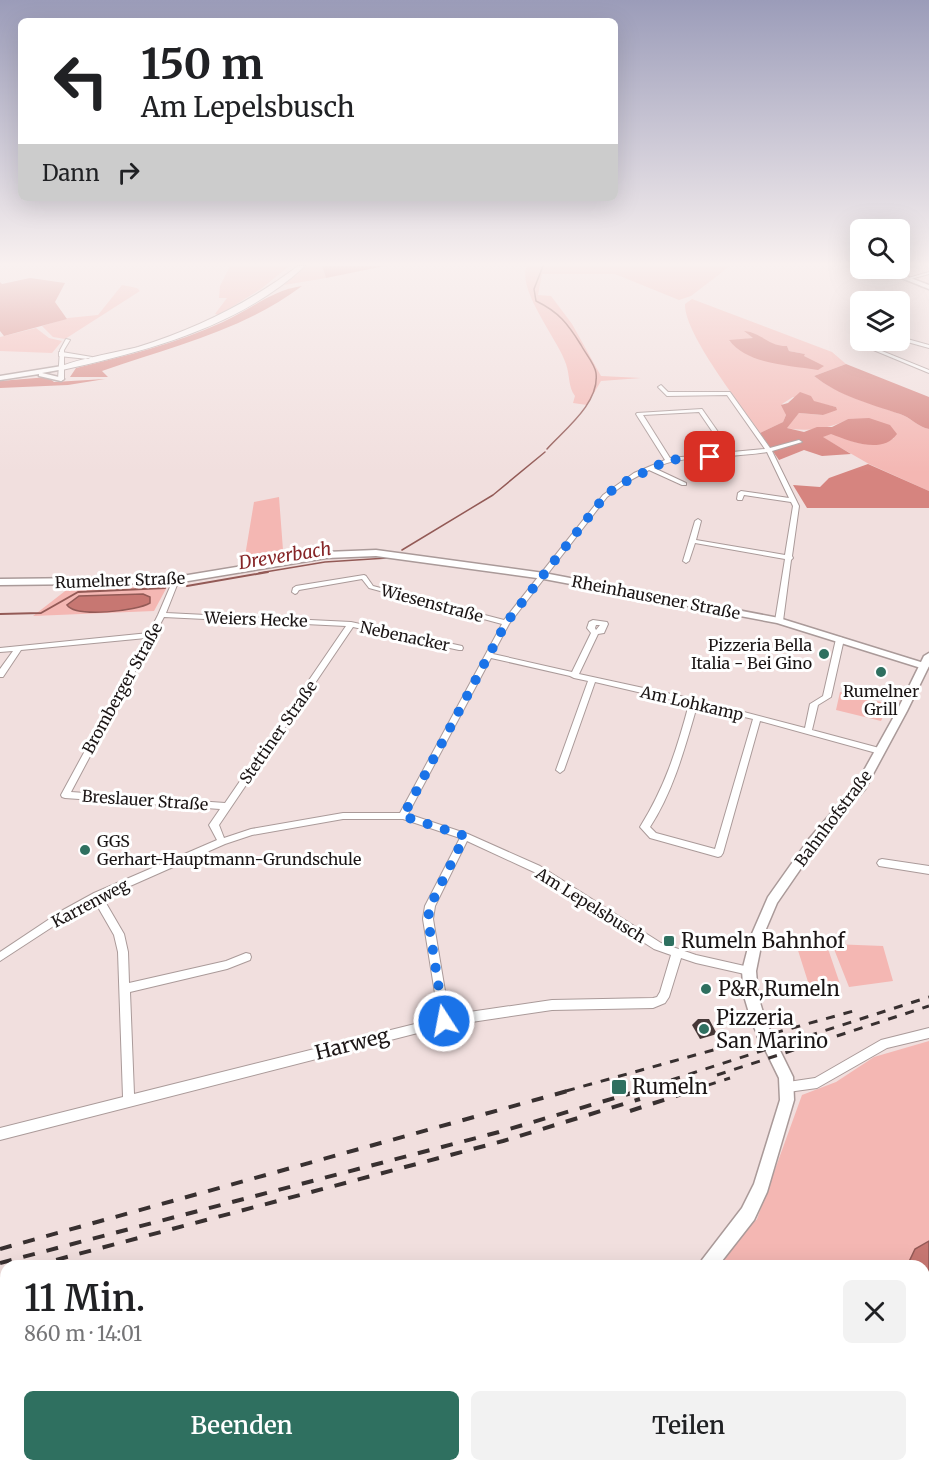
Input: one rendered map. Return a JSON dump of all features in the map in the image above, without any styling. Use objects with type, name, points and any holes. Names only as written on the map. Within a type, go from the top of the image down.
[{"type":"highway","points":[[62,366],[139,346],[172,335]]},
{"type":"highway","points":[[62,366],[129,352],[181,335]]},
{"type":"highway","points":[[62,354],[75,357],[102,356]]},
{"type":"main road","points":[[0,376],[62,366]]},
{"type":"main road","points":[[14,376],[62,366]]},
{"type":"main road","points":[[0,376],[48,375],[61,379]]},
{"type":"main road","name":"Rheinhausener Straße","points":[[346,553],[403,555],[544,576],[779,621],[926,667]]},
{"type":"main road","name":"Rumelner Straße","points":[[0,582],[176,580],[346,553]]},
{"type":"main road","name":"Bahnhofstraße","points":[[788,1087],[783,1068],[759,1023],[751,996],[749,971],[757,936],[772,901],[813,842],[861,786],[926,667],[929,656]]},
{"type":"main road","points":[[713,1260],[748,1214],[761,1186],[784,1113],[788,1087]]},
{"type":"street","points":[[61,379],[62,354],[68,340]]},
{"type":"street","points":[[910,341],[929,347]]},
{"type":"street","points":[[878,351],[929,372]]},
{"type":"street","points":[[661,387],[667,394],[728,393],[770,452],[794,501],[796,513],[779,621]]},
{"type":"street","points":[[668,460],[639,414],[700,410],[731,455]]},
{"type":"street","points":[[403,816],[506,623],[605,496],[668,460],[770,452],[799,442]]},
{"type":"street","points":[[651,469],[684,484]]},
{"type":"street","points":[[740,500],[741,493],[794,501]]},
{"type":"street","points":[[686,561],[698,521]]},
{"type":"street","points":[[693,541],[790,558]]},
{"type":"street","name":"Wiesenstraße","points":[[295,592],[296,588],[364,577],[371,587],[506,623]]},
{"type":"street","name":"Bromberger Straße","points":[[64,795],[162,615],[176,580]]},
{"type":"street","name":"Weiers Hecke","points":[[162,615],[351,624]]},
{"type":"street","name":"Nebenacker","points":[[351,624],[459,648]]},
{"type":"street","name":"Stettiner Straße","points":[[222,842],[214,825],[351,624]]},
{"type":"street","points":[[574,675],[594,633]]},
{"type":"street","points":[[0,650],[150,635]]},
{"type":"street","points":[[808,731],[814,704],[827,697],[840,639]]},
{"type":"street","points":[[0,675],[19,648]]},
{"type":"street","name":"Am Lohkamp","points":[[489,655],[694,702],[880,751]]},
{"type":"street","points":[[560,770],[592,680]]},
{"type":"street","points":[[694,702],[687,729],[656,813],[645,827],[653,836],[717,853],[758,718]]},
{"type":"street","name":"Breslauer Straße","points":[[64,795],[226,806]]},
{"type":"street","name":"Karrenweg","points":[[0,957],[97,896],[222,842],[251,832],[343,816],[403,816]]},
{"type":"street","name":"Am Lepelsbusch","points":[[403,816],[465,836],[544,874],[636,934],[677,953],[749,971]]},
{"type":"street","points":[[444,1021],[428,919],[430,906],[465,836]]},
{"type":"street","points":[[882,863],[929,870]]},
{"type":"street","points":[[97,896],[118,934],[125,988],[129,1102]]},
{"type":"street","name":"Harweg","points":[[0,1134],[444,1021],[552,1005],[658,1001],[665,994],[677,953]]},
{"type":"street","points":[[125,988],[227,965],[246,957]]},
{"type":"street","points":[[788,1087],[817,1083],[885,1044],[929,1033]]},
{"type":"shaded area","points":[[9,335],[45,335],[62,341],[52,353],[0,351],[0,337]]},
{"type":"shaded area","points":[[51,335],[72,335],[65,339]]},
{"type":"shaded area","points":[[209,335],[102,371],[108,377],[70,377],[76,368],[187,337]]},
{"type":"shaded area","points":[[551,335],[578,335],[601,376],[641,378],[601,381],[587,405],[573,403],[575,396],[562,354]]},
{"type":"shaded area","points":[[695,335],[749,335],[754,338],[729,341],[774,363],[823,367],[803,356],[805,354],[789,351],[787,346],[773,346],[750,335],[786,335],[832,352],[846,364],[814,376],[845,394],[904,415],[929,429],[929,491],[869,464],[822,437],[832,433],[870,445],[894,438],[848,419],[818,429],[786,428],[799,413],[823,415],[836,407],[793,397],[782,404],[786,415],[783,422],[760,433]]},
{"type":"shaded area","points":[[749,335],[757,335],[775,344],[787,346],[789,351],[805,354],[804,356],[824,366],[818,370],[758,359],[747,355],[729,340],[753,338]]},
{"type":"shaded area","points":[[846,364],[929,397],[929,429],[904,415],[844,394],[814,376]]},
{"type":"shaded area","points":[[48,377],[54,382],[105,379],[68,385],[0,388],[0,381]]},
{"type":"shaded area","points":[[800,392],[811,396],[814,401],[836,407],[837,410],[823,415],[799,413],[787,428],[804,432],[817,427],[832,427],[848,419],[869,418],[890,425],[897,434],[883,444],[875,445],[856,443],[831,434],[823,437],[851,454],[822,456],[804,450],[779,460],[760,433],[783,422],[786,415],[781,405],[788,403]]},
{"type":"shaded area","points":[[868,464],[929,491],[929,508],[807,508],[793,485],[820,487],[829,478]]},
{"type":"shaded area","points":[[279,497],[283,550],[245,556],[254,502]]},
{"type":"shaded area","points":[[167,587],[154,611],[33,616],[69,588]]},
{"type":"shaded area","points":[[143,594],[150,597],[150,603],[120,611],[82,611],[67,605],[79,596]]},
{"type":"shaded area","points":[[840,692],[889,704],[881,721],[836,710]]},
{"type":"shaded area","points":[[825,940],[840,984],[809,985],[795,941]]},
{"type":"shaded area","points":[[832,944],[883,946],[893,981],[849,987]]},
{"type":"shaded area","points":[[929,1041],[929,1241],[915,1249],[910,1260],[718,1260],[757,1219],[802,1095],[836,1082],[874,1057]]},
{"type":"shaded area","points":[[929,1241],[929,1260],[910,1260],[915,1249]]},
{"type":"building","name":"Pizzeria San Marino","points":[[698,1019],[709,1019],[717,1034],[700,1039],[692,1025]]},
{"type":"waterway","name":"Dreverbach","points":[[547,449],[587,405],[596,384],[596,373],[592,362],[574,335]]},
{"type":"waterway","name":"Dreverbach","points":[[402,550],[493,495],[545,452]]},
{"type":"waterway","name":"Dreverbach","points":[[259,573],[325,562],[387,558]]},
{"type":"waterway","name":"Dreverbach","points":[[187,586],[268,572]]},
{"type":"waterway","name":"Dreverbach","points":[[0,614],[41,613],[78,592],[165,588]]},
{"type":"railway","points":[[637,1091],[929,997]]},
{"type":"railway","points":[[717,1075],[929,1006]]},
{"type":"railway","points":[[566,1091],[857,1010]]},
{"type":"railway","points":[[690,1091],[730,1078]]},
{"type":"railway","points":[[0,1249],[571,1090]]},
{"type":"railway","points":[[11,1260],[499,1132],[642,1090]]},
{"type":"railway","points":[[630,1111],[694,1090]]},
{"type":"railway","points":[[56,1260],[503,1141],[640,1099]]},
{"type":"place","name":"Pizzeria Bella Italia - Bei Gino","points":[[824,654]]},
{"type":"place","name":"Rumelner Grill","points":[[881,672]]},
{"type":"place","name":"GGS Gerhart-Hauptmann-Grundschule","points":[[85,850]]},
{"type":"place","name":"Rumeln Bahnhof","points":[[669,941]]},
{"type":"place","name":"P&R,Rumeln","points":[[706,989]]},
{"type":"place","name":"Pizzeria San Marino","points":[[704,1029]]},
{"type":"place","name":"Rumeln","points":[[619,1087]]},
{"type":"route","points":[[444,1021],[428,935],[428,919],[430,906],[465,836],[403,816],[506,623],[605,496],[619,485],[668,460],[710,457]]}]
